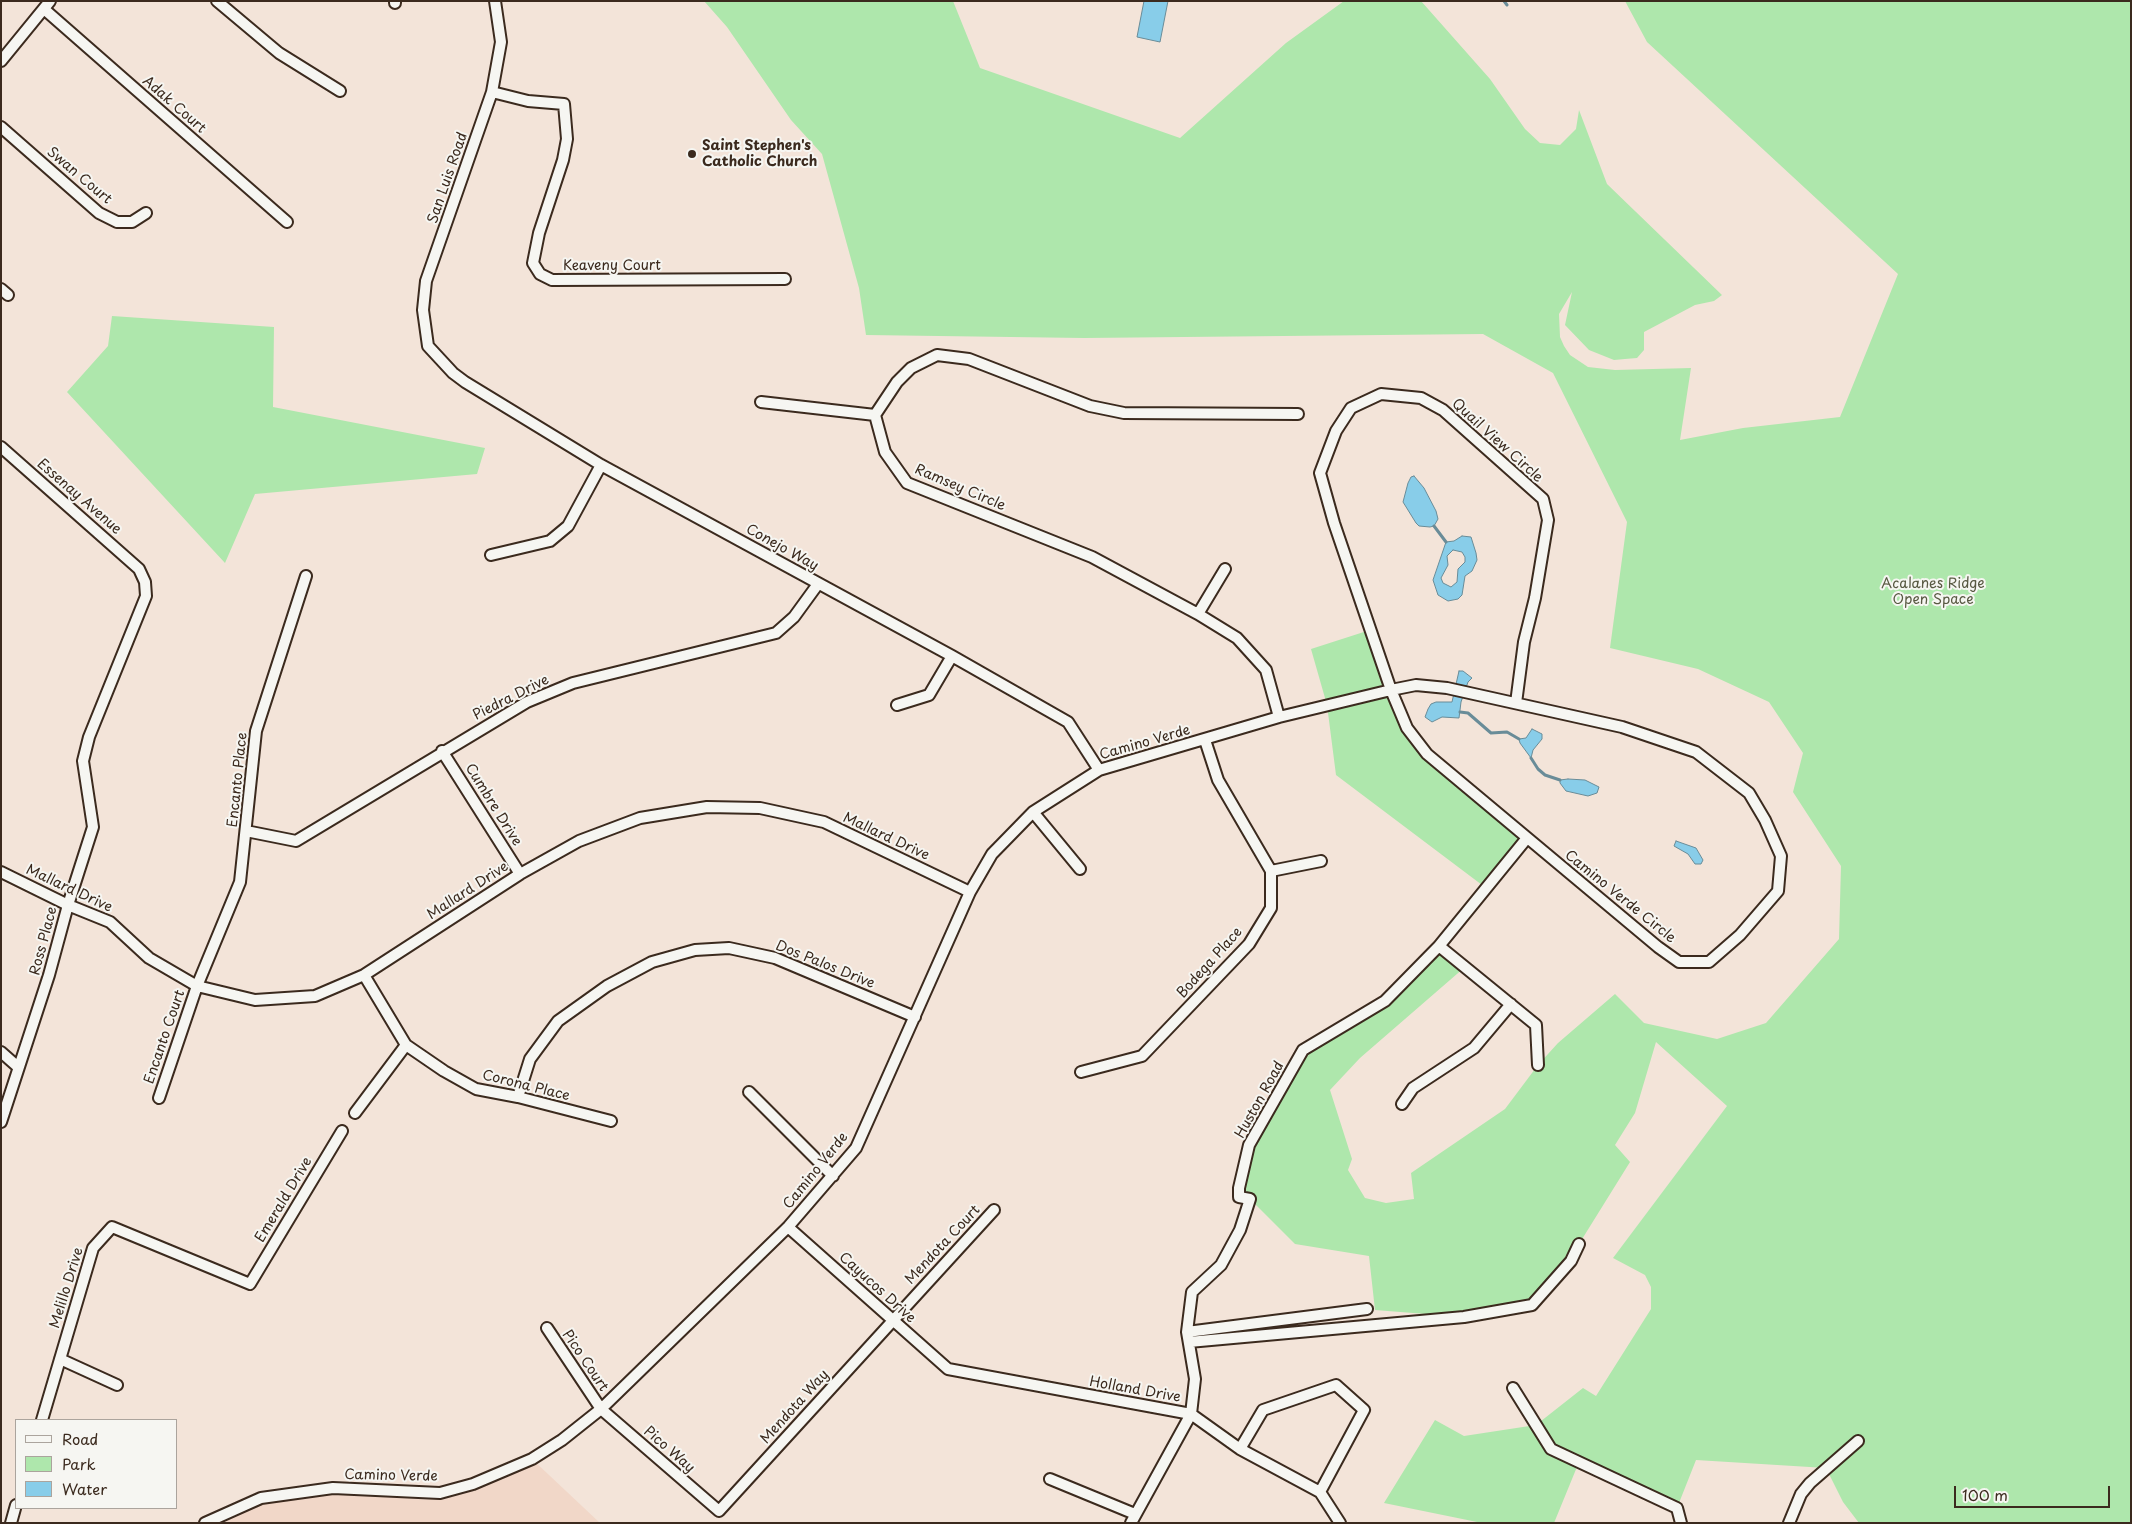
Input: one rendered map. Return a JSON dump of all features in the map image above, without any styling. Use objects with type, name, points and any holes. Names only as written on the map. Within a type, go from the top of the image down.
[{"type":"street","points":[[217,1],[279,53],[340,92]]},
{"type":"street","name":"San Luis Road","points":[[440,359],[428,346],[423,310],[426,281],[492,92],[501,42],[495,1]]},
{"type":"street","points":[[3,55],[47,5]]},
{"type":"street","name":"Adak Court","points":[[47,5],[286,222]]},
{"type":"street","name":"Keaveny Court","points":[[492,92],[528,101],[564,104],[567,139],[563,160],[539,233],[533,263],[540,274],[552,280],[786,279]]},
{"type":"street","name":"Swan Court","points":[[1,127],[99,213],[117,222],[132,222],[146,213]]},
{"type":"street","points":[[761,402],[875,415],[896,382],[911,368],[937,355],[969,359],[1090,406],[1124,413],[1298,414]]},
{"type":"street","name":"Conejo Way","points":[[440,359],[465,382],[601,465],[952,656],[1068,722],[1099,770]]},
{"type":"street","name":"Quail View Circle","points":[[1391,690],[1334,523],[1320,473],[1336,431],[1351,408],[1382,394],[1421,398],[1443,410],[1542,499],[1548,520],[1535,598],[1524,642],[1516,703]]},
{"type":"street","name":"Ramsey Circle","points":[[875,415],[885,452],[907,483],[1092,557],[1198,614],[1237,638],[1266,670],[1279,717]]},
{"type":"street","name":"Essenay Avenue","points":[[1,447],[139,568]]},
{"type":"street","points":[[491,555],[550,541],[568,526],[601,465]]},
{"type":"street","name":"Ross Place","points":[[1,1122],[49,976],[68,905],[93,827],[83,761],[89,737],[146,596],[145,582],[139,568]]},
{"type":"street","points":[[1198,614],[1225,569]]},
{"type":"street","name":"Encanto Place","points":[[197,986],[240,882],[256,732],[306,576]]},
{"type":"street","name":"Piedra Drive","points":[[246,831],[296,841],[442,751],[527,702],[573,683],[776,633],[794,617],[818,584]]},
{"type":"street","points":[[897,705],[929,695],[952,656]]},
{"type":"street","name":"Camino Verde Circle","points":[[1416,685],[1447,688],[1622,727],[1696,752],[1750,793],[1765,820],[1781,856],[1778,891],[1740,935],[1709,962],[1678,962],[1427,754],[1407,728],[1391,690],[1416,685]]},
{"type":"street","name":"Camino Verde","points":[[205,1523],[261,1498],[333,1488],[440,1493],[473,1484],[532,1458],[562,1440],[601,1409],[788,1227],[834,1176],[856,1148],[970,892],[992,854],[1033,812],[1099,770],[1279,717],[1391,690]]},
{"type":"street","points":[[1205,740],[1218,780],[1271,871],[1321,861]]},
{"type":"street","name":"Cumbre Drive","points":[[442,751],[520,874]]},
{"type":"street","name":"Mallard Drive","points":[[1,872],[68,905],[110,922],[149,958],[197,986],[255,1000],[314,996],[364,975],[520,874],[579,841],[640,818],[707,807],[760,808],[824,822],[970,892]]},
{"type":"street","points":[[1033,812],[1080,869]]},
{"type":"street","name":"Huston Road","points":[[1133,1518],[1191,1414],[1195,1379],[1188,1337],[1192,1292],[1221,1265],[1240,1230],[1250,1200],[1240,1197],[1239,1188],[1249,1145],[1303,1050],[1385,1001],[1439,946],[1527,838]]},
{"type":"street","name":"Bodega Place","points":[[1081,1072],[1142,1056],[1249,944],[1271,908],[1271,871]]},
{"type":"street","points":[[1439,946],[1536,1025],[1538,1065]]},
{"type":"street","name":"Dos Palos Drive","points":[[518,1096],[530,1058],[558,1021],[607,986],[652,962],[695,950],[729,948],[775,958],[915,1017]]},
{"type":"street","name":"Corona Place","points":[[364,975],[406,1045],[444,1071],[476,1089],[518,1096],[611,1121]]},
{"type":"street","name":"Encanto Court","points":[[160,1098],[197,986]]},
{"type":"street","points":[[1402,1104],[1413,1088],[1474,1048],[1511,1004]]},
{"type":"street","points":[[355,1113],[406,1045]]},
{"type":"street","points":[[1,1052],[18,1067]]},
{"type":"street","points":[[749,1092],[834,1176]]},
{"type":"street","name":"Emerald Drive","points":[[250,1284],[342,1131]]},
{"type":"street","name":"Mendota Court","points":[[892,1320],[994,1210]]},
{"type":"street","name":"Melillo Drive","points":[[42,1419],[92,1248],[112,1227],[250,1284]]},
{"type":"street","name":"Cayucos Drive","points":[[788,1227],[948,1370]]},
{"type":"street","points":[[1188,1337],[1464,1317],[1532,1304],[1571,1261],[1579,1244]]},
{"type":"street","points":[[1188,1337],[1367,1309]]},
{"type":"street","name":"Mendota Way","points":[[719,1511],[892,1320]]},
{"type":"street","name":"Pico Court","points":[[546,1328],[601,1409]]},
{"type":"street","points":[[60,1359],[117,1385]]},
{"type":"street","name":"Holland Drive","points":[[948,1370],[1191,1414],[1240,1449],[1320,1492],[1340,1523]]},
{"type":"street","points":[[1240,1449],[1263,1410],[1336,1385],[1364,1410],[1320,1492]]},
{"type":"street","points":[[1513,1388],[1551,1449],[1677,1508],[1681,1523]]},
{"type":"street","name":"Pico Way","points":[[601,1409],[719,1511]]},
{"type":"street","points":[[1789,1523],[1801,1494],[1810,1483],[1858,1441]]},
{"type":"street","points":[[1050,1478],[1133,1518]]},
{"type":"street","points":[[11,1523],[15,1509]]},
{"type":"shaded area","points":[[532,1459],[600,1523],[205,1523],[261,1498],[333,1488],[440,1493]]},
{"type":"green space","name":"Acalanes Ridge Open Space","points":[[704,1],[953,1],[980,68],[1180,138],[1286,43],[1344,1],[1421,1],[1490,79],[1525,129],[1540,143],[1560,145],[1576,129],[1579,110],[1607,184],[1722,295],[1714,301],[1695,305],[1644,332],[1644,350],[1637,358],[1614,360],[1589,350],[1565,325],[1572,292],[1559,314],[1560,337],[1564,346],[1570,355],[1588,367],[1615,370],[1691,368],[1680,440],[1743,428],[1840,417],[1898,274],[1647,42],[1625,1],[2131,1],[2131,1523],[1859,1523],[1843,1502],[1826,1468],[1696,1460],[1677,1508],[1579,1462],[1554,1523],[1482,1523],[1384,1503],[1435,1420],[1464,1436],[1536,1425],[1583,1388],[1596,1396],[1651,1309],[1651,1287],[1645,1275],[1613,1258],[1727,1106],[1656,1042],[1635,1113],[1615,1145],[1630,1162],[1579,1244],[1532,1305],[1464,1317],[1375,1310],[1369,1256],[1295,1244],[1239,1188],[1249,1145],[1303,1050],[1385,1001],[1439,946],[1465,967],[1360,1058],[1330,1090],[1352,1159],[1348,1170],[1365,1198],[1386,1203],[1414,1199],[1411,1173],[1505,1109],[1538,1065],[1558,1043],[1615,994],[1644,1023],[1717,1039],[1766,1023],[1839,939],[1841,866],[1793,792],[1803,753],[1769,702],[1698,669],[1610,648],[1627,522],[1553,373],[1483,334],[1084,338],[866,335],[859,288],[822,154],[791,120],[727,27]]},
{"type":"green space","points":[[112,316],[274,327],[273,407],[485,448],[477,474],[255,494],[225,563],[67,392],[108,346]]},
{"type":"green space","points":[[1370,630],[1391,690],[1427,754],[1527,838],[1486,888],[1336,775],[1327,705],[1311,649]]},
{"type":"water","points":[[1144,1],[1168,1],[1160,42],[1137,37]]},
{"type":"water","points":[[1414,476],[1424,488],[1436,511],[1438,519],[1434,526],[1419,526],[1403,502],[1408,483],[1411,477]]},
{"type":"water","points":[[1462,536],[1471,537],[1477,560],[1472,571],[1465,576],[1462,595],[1458,599],[1448,601],[1438,595],[1433,580],[1446,542],[1454,541]],"holes":[[[1453,550],[1462,552],[1465,562],[1458,569],[1457,582],[1451,587],[1443,583],[1441,578],[1448,565],[1447,556]]]},
{"type":"water","points":[[1459,671],[1463,671],[1472,678],[1468,682],[1461,702],[1459,718],[1442,717],[1432,722],[1425,717],[1428,709],[1431,704],[1436,702],[1452,702]]},
{"type":"water","points":[[1532,729],[1542,734],[1542,739],[1533,750],[1531,758],[1519,739],[1526,738]]},
{"type":"water","points":[[1560,780],[1585,780],[1599,787],[1597,793],[1588,796],[1566,791]]},
{"type":"water","points":[[1676,841],[1696,848],[1703,860],[1701,864],[1695,864],[1688,854],[1674,846]]},
{"type":"waterway","points":[[1504,1],[1507,5]]},
{"type":"waterway","points":[[1434,526],[1446,542]]},
{"type":"waterway","points":[[1460,712],[1468,713],[1491,733],[1507,732],[1519,739]]},
{"type":"waterway","points":[[1531,758],[1538,769],[1545,775],[1560,780]]},
{"type":"place","name":"Saint Stephen's Catholic Church","points":[[692,154]]}]
